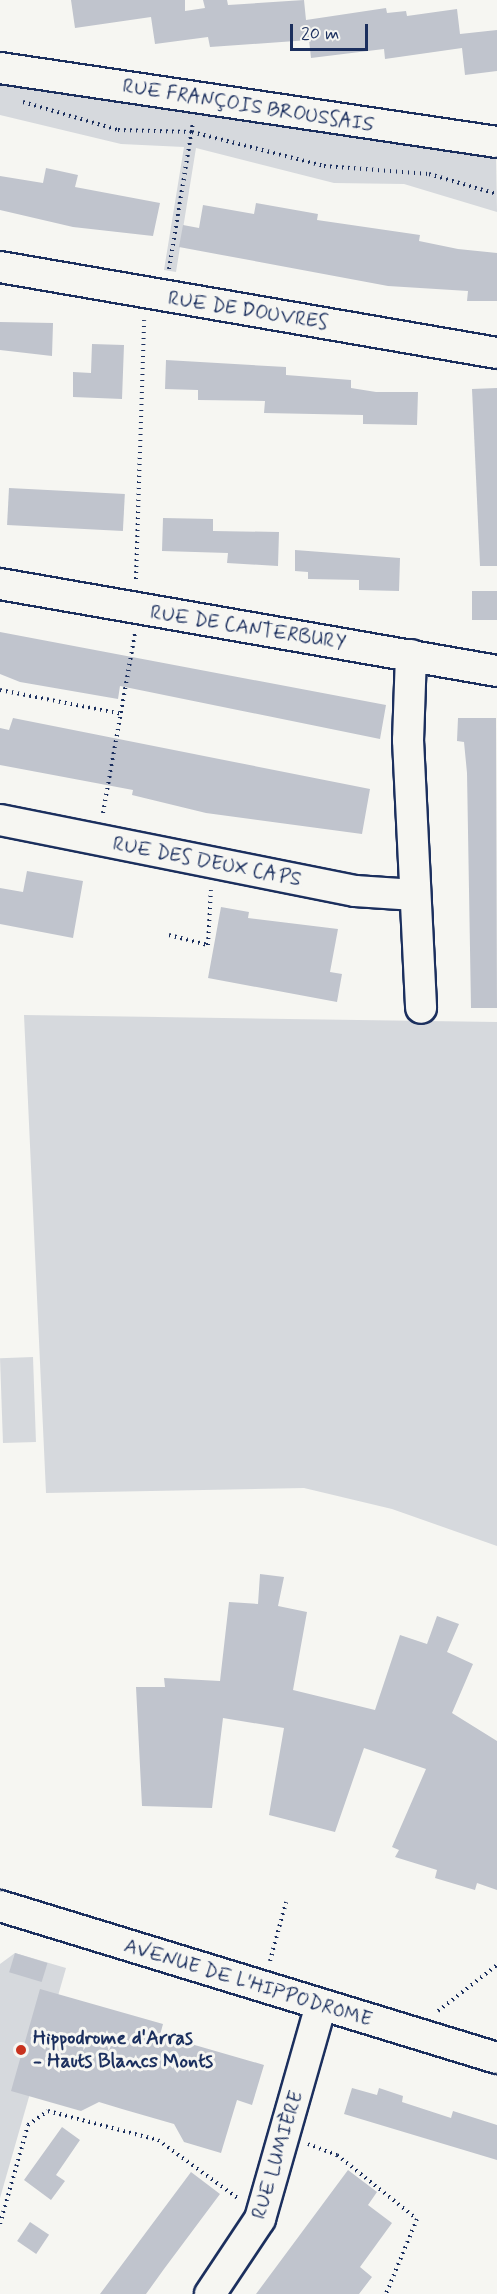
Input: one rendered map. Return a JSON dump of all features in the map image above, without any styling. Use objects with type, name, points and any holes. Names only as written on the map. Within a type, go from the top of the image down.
[{"type":"street","name":"RUE FRANÇOIS BROUSSAIS","points":[[0,68],[497,142]]},
{"type":"street","name":"RUE DE DOUVRES","points":[[0,267],[162,297],[497,353]]},
{"type":"street","name":"RUE DE CANTERBURY","points":[[0,584],[138,610],[186,614],[497,671]]},
{"type":"street","points":[[411,655],[406,688],[421,1008]]},
{"type":"street","name":"RUE DES DEUX CAPS","points":[[0,820],[389,897],[415,895]]},
{"type":"street","name":"AVENUE DE L'HIPPODROME","points":[[0,1906],[422,2037],[495,2051]]},
{"type":"street","name":"RUE LUMIÈRE","points":[[210,2294],[263,2212],[321,2005]]},
{"type":"path","points":[[96,840],[122,714],[138,610],[145,307],[162,297],[198,98]]},
{"type":"path","points":[[11,99],[118,130],[192,132],[324,166],[429,174],[497,194]]},
{"type":"path","points":[[0,690],[122,714]]},
{"type":"path","points":[[169,935],[208,945],[214,864]]},
{"type":"path","points":[[277,1933],[286,1902]]},
{"type":"path","points":[[422,2037],[430,2018],[497,1965]]},
{"type":"path","points":[[0,2224],[28,2125],[48,2111],[158,2140],[263,2212]]},
{"type":"path","points":[[282,2144],[301,2141],[337,2155],[404,2204],[417,2219],[386,2294]]},
{"type":"shaded area","points":[[0,81],[496,155],[497,212],[404,184],[334,183],[196,148],[176,272],[164,270],[184,147],[121,144],[0,115]]},
{"type":"shaded area","points":[[24,1015],[497,1022],[497,1546],[392,1509],[304,1488],[46,1493]]},
{"type":"shaded area","points":[[33,1357],[36,1442],[3,1443],[0,1358]]},
{"type":"shaded area","name":"Hippodrome d'Arras - Hauts Blancs Monts","points":[[15,1953],[66,1968],[0,2198],[0,1964]]},
{"type":"building","points":[[71,0],[185,0],[185,11],[205,8],[203,0],[227,0],[228,5],[304,0],[306,20],[386,8],[387,13],[406,11],[407,16],[457,9],[460,34],[497,30],[497,71],[465,75],[462,48],[385,59],[384,49],[311,58],[309,40],[210,47],[208,37],[155,44],[151,17],[75,28]]},
{"type":"building","points":[[46,168],[78,175],[75,187],[160,203],[153,236],[73,227],[0,210],[0,176],[43,183]]},
{"type":"building","points":[[256,203],[318,214],[317,220],[420,235],[419,241],[458,249],[497,253],[497,301],[467,301],[468,291],[388,286],[179,247],[183,225],[199,228],[203,205],[254,214]]},
{"type":"building","points":[[0,322],[53,323],[52,356],[0,350]]},
{"type":"building","points":[[92,344],[124,345],[122,399],[73,397],[73,372],[91,373]]},
{"type":"building","points":[[166,360],[286,367],[286,375],[351,380],[351,388],[376,392],[418,392],[417,425],[363,424],[363,415],[264,413],[265,401],[198,400],[198,390],[165,389]]},
{"type":"building","points":[[497,388],[497,566],[480,566],[472,389]]},
{"type":"building","points":[[9,488],[125,494],[123,531],[7,525]]},
{"type":"building","points":[[163,518],[213,519],[213,531],[279,532],[278,566],[227,563],[228,553],[162,551]]},
{"type":"building","points":[[295,550],[400,558],[399,591],[359,590],[359,580],[308,579],[308,572],[295,571]]},
{"type":"building","points":[[472,591],[497,591],[497,620],[472,620]]},
{"type":"building","points":[[0,632],[386,705],[380,739],[120,686],[118,699],[20,682],[0,674]]},
{"type":"building","points":[[13,718],[370,789],[362,834],[206,813],[132,795],[133,790],[0,765],[0,728],[9,730]]},
{"type":"building","points":[[458,718],[496,718],[497,1008],[471,1008],[467,773],[464,742],[457,741]]},
{"type":"building","points":[[27,871],[83,881],[73,938],[0,924],[0,888],[23,892]]},
{"type":"building","points":[[221,907],[249,912],[248,918],[338,929],[330,972],[342,974],[337,1002],[208,978]]},
{"type":"building","points":[[260,1574],[284,1577],[278,1606],[307,1612],[293,1690],[375,1710],[400,1635],[427,1644],[437,1616],[459,1624],[447,1652],[473,1664],[452,1713],[497,1741],[497,1890],[477,1883],[475,1890],[435,1878],[437,1870],[395,1857],[399,1850],[392,1847],[426,1769],[364,1748],[335,1832],[269,1815],[284,1728],[223,1718],[212,1808],[142,1806],[136,1687],[165,1687],[164,1678],[220,1681],[229,1602],[258,1604]]},
{"type":"building","points":[[15,1953],[48,1963],[42,1982],[9,1972]]},
{"type":"building","points":[[40,1989],[163,2024],[160,2035],[264,2065],[252,2105],[237,2100],[221,2153],[184,2142],[174,2124],[99,2102],[81,2111],[11,2091]]},
{"type":"building","points":[[352,2088],[377,2095],[379,2088],[403,2096],[402,2102],[451,2118],[453,2111],[497,2125],[497,2160],[344,2114]]},
{"type":"building","points":[[62,2127],[80,2140],[56,2175],[65,2181],[51,2200],[24,2180]]},
{"type":"building","points":[[348,2170],[377,2192],[368,2205],[392,2223],[360,2267],[372,2277],[359,2294],[256,2294]]},
{"type":"building","points":[[191,2172],[220,2194],[146,2294],[100,2294]]},
{"type":"building","points":[[30,2222],[49,2235],[36,2254],[17,2241]]},
{"type":"place","name":"Hippodrome d'Arras - Hauts Blancs Monts","points":[[21,2050]]}]
